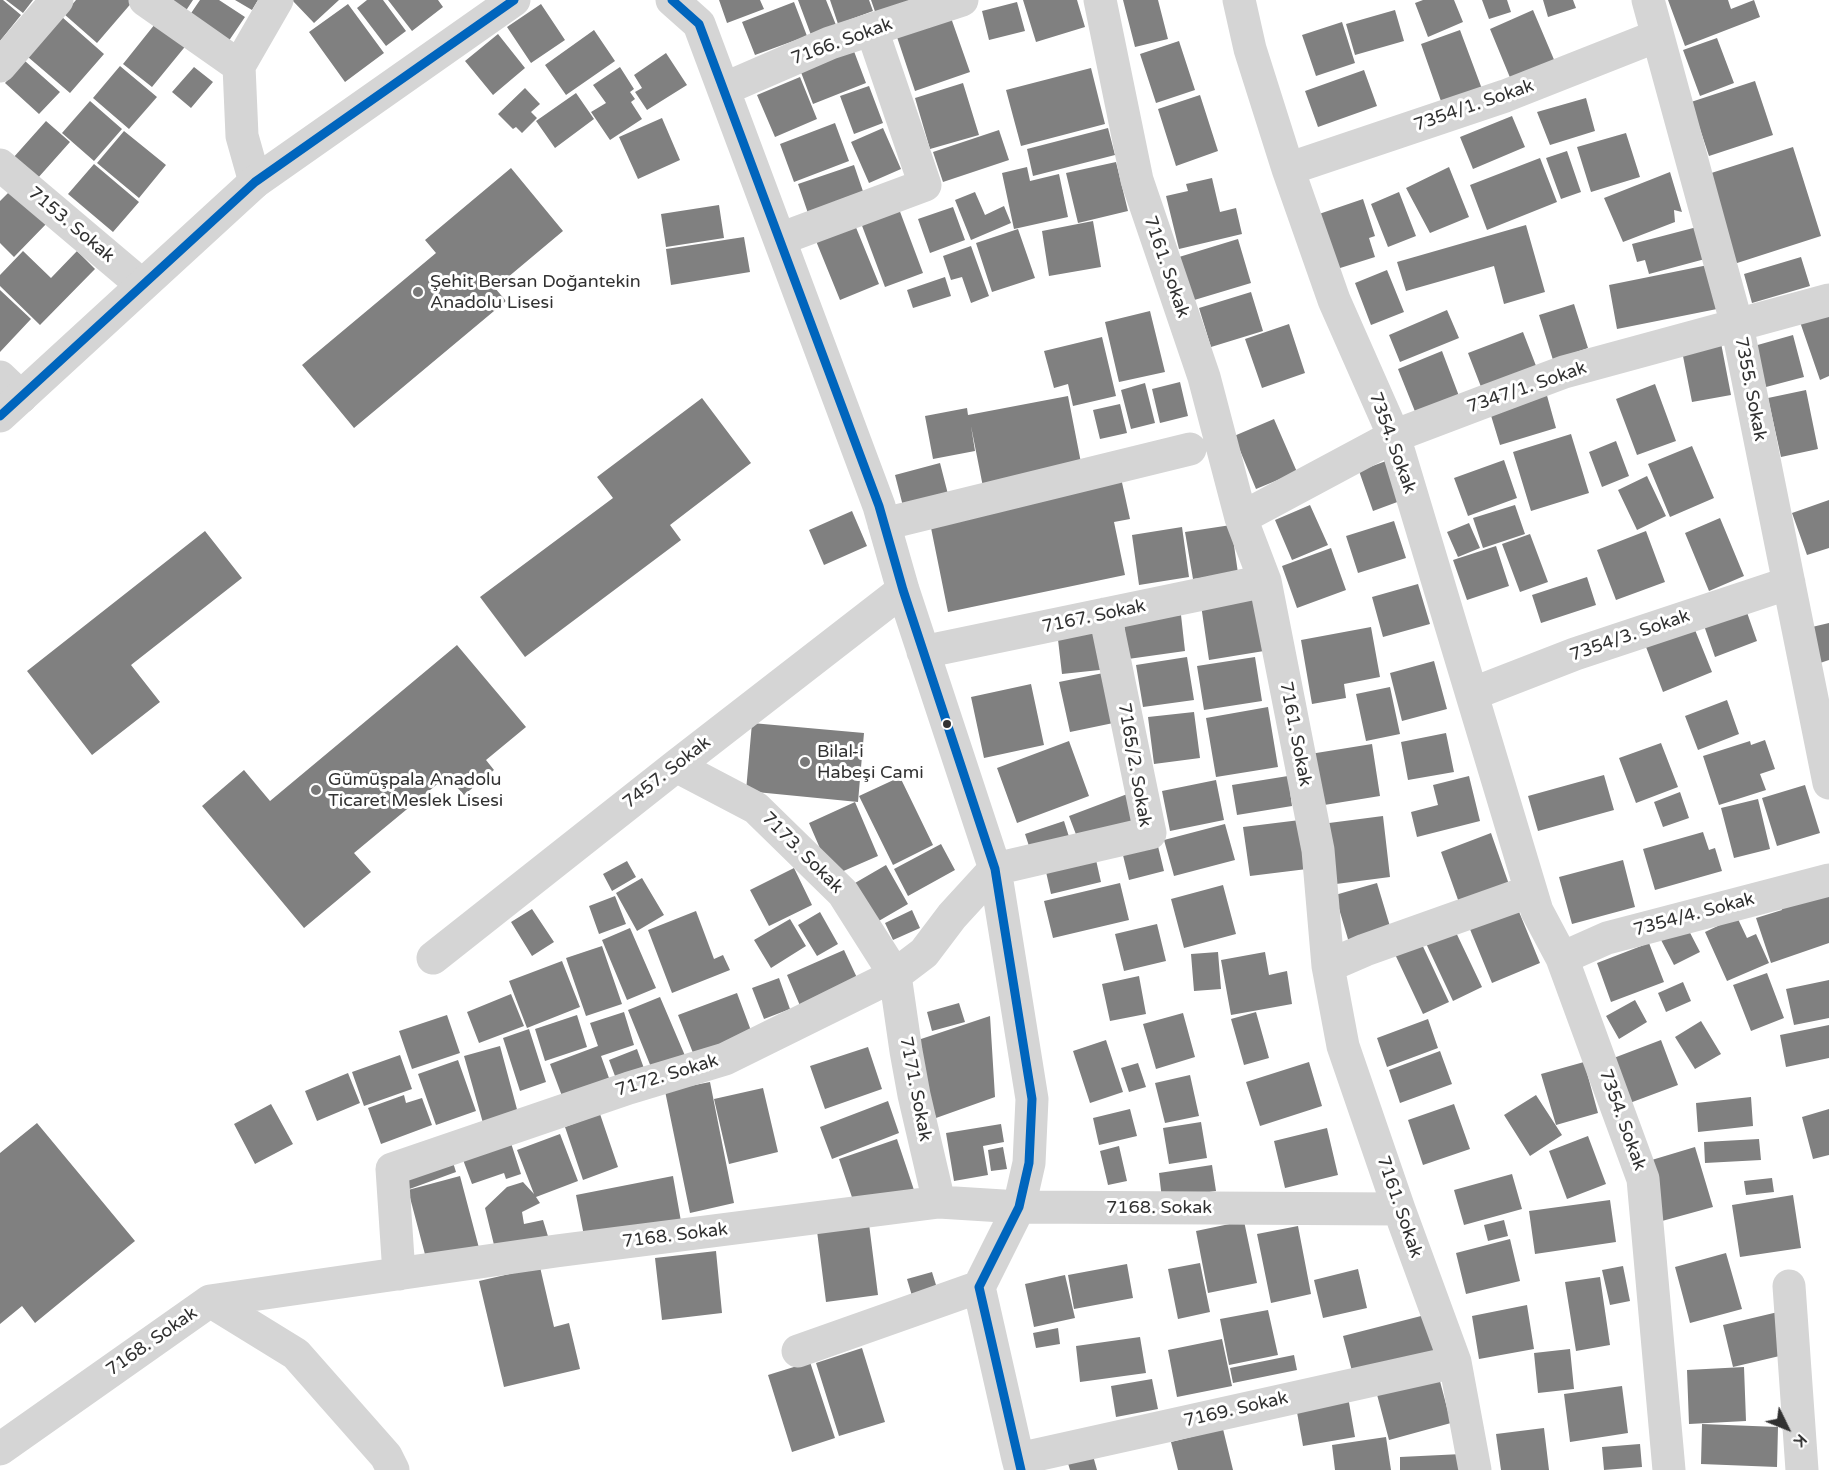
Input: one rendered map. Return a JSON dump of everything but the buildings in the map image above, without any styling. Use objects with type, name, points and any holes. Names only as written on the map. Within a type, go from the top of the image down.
[{"type":"street","points":[[0,66],[57,0]]},
{"type":"street","points":[[146,0],[239,66]]},
{"type":"street","points":[[255,182],[242,136],[239,66],[277,0]]},
{"type":"street","points":[[7,397],[142,285],[255,182],[514,0]]},
{"type":"street","points":[[672,0],[699,24],[780,239],[884,524],[903,590],[995,869],[1032,1099],[1029,1163],[1019,1207],[978,1287],[1019,1465]]},
{"type":"street","name":"7166. Sokak","points":[[724,89],[830,43],[962,0]]},
{"type":"street","name":"7161. Sokak","points":[[1100,0],[1137,180],[1204,377],[1241,518],[1265,581],[1318,850],[1328,966],[1343,1046],[1455,1362],[1475,1470]]},
{"type":"street","name":"7354. Sokak","points":[[1239,0],[1251,49],[1288,169],[1334,300],[1394,436],[1537,911],[1562,958],[1643,1179],[1669,1470]]},
{"type":"street","name":"7355. Sokak","points":[[1648,0],[1737,325],[1829,783]]},
{"type":"street","points":[[780,239],[925,184],[872,30]]},
{"type":"street","name":"7354/1. Sokak","points":[[1288,169],[1505,96],[1657,36]]},
{"type":"street","name":"7153. Sokak","points":[[0,165],[142,285]]},
{"type":"street","name":"7347/1. Sokak","points":[[1241,518],[1394,436],[1564,372],[1829,300]]},
{"type":"street","points":[[884,524],[1190,449]]},
{"type":"street","name":"7167. Sokak","points":[[923,652],[1265,581]]},
{"type":"street","name":"7354/3. Sokak","points":[[1472,694],[1575,654],[1789,583]]},
{"type":"street","name":"7457. Sokak","points":[[433,958],[903,590]]},
{"type":"street","name":"7165/2. Sokak","points":[[995,869],[1150,833],[1105,614]]},
{"type":"street","name":"7173. Sokak","points":[[676,766],[756,808],[843,893],[895,975]]},
{"type":"street","name":"7172. Sokak","points":[[399,1274],[392,1169],[629,1088],[725,1059],[895,975],[924,953],[952,916],[995,869]]},
{"type":"street","name":"7354/4. Sokak","points":[[1562,958],[1607,938],[1829,880]]},
{"type":"street","points":[[1328,966],[1376,946],[1531,891]]},
{"type":"street","name":"7171. Sokak","points":[[895,975],[912,1084],[939,1202]]},
{"type":"street","name":"7168. Sokak","points":[[0,1449],[210,1301],[556,1251],[939,1202],[1019,1207],[1399,1209]]},
{"type":"street","points":[[1789,1286],[1803,1470]]},
{"type":"street","points":[[798,1351],[978,1287]]},
{"type":"street","points":[[210,1301],[296,1354],[386,1456],[393,1470]]},
{"type":"street","name":"7169. Sokak","points":[[1019,1465],[1455,1362]]},
{"type":"transit line","points":[[0,416],[255,182],[514,0]]},
{"type":"transit line","points":[[672,0],[699,24],[879,506],[903,590],[995,869],[1032,1099],[1029,1163],[1019,1207],[979,1287],[1021,1470]]},
{"type":"place","name":"Şehit Bersan Doğantekin Anadolu Lisesi","points":[[418,292]]},
{"type":"place","name":"Bilal-i Habeşi Cami","points":[[805,762]]},
{"type":"place","name":"Gümüşpala Anadolu Ticaret Meslek Lisesi","points":[[316,790]]}]
